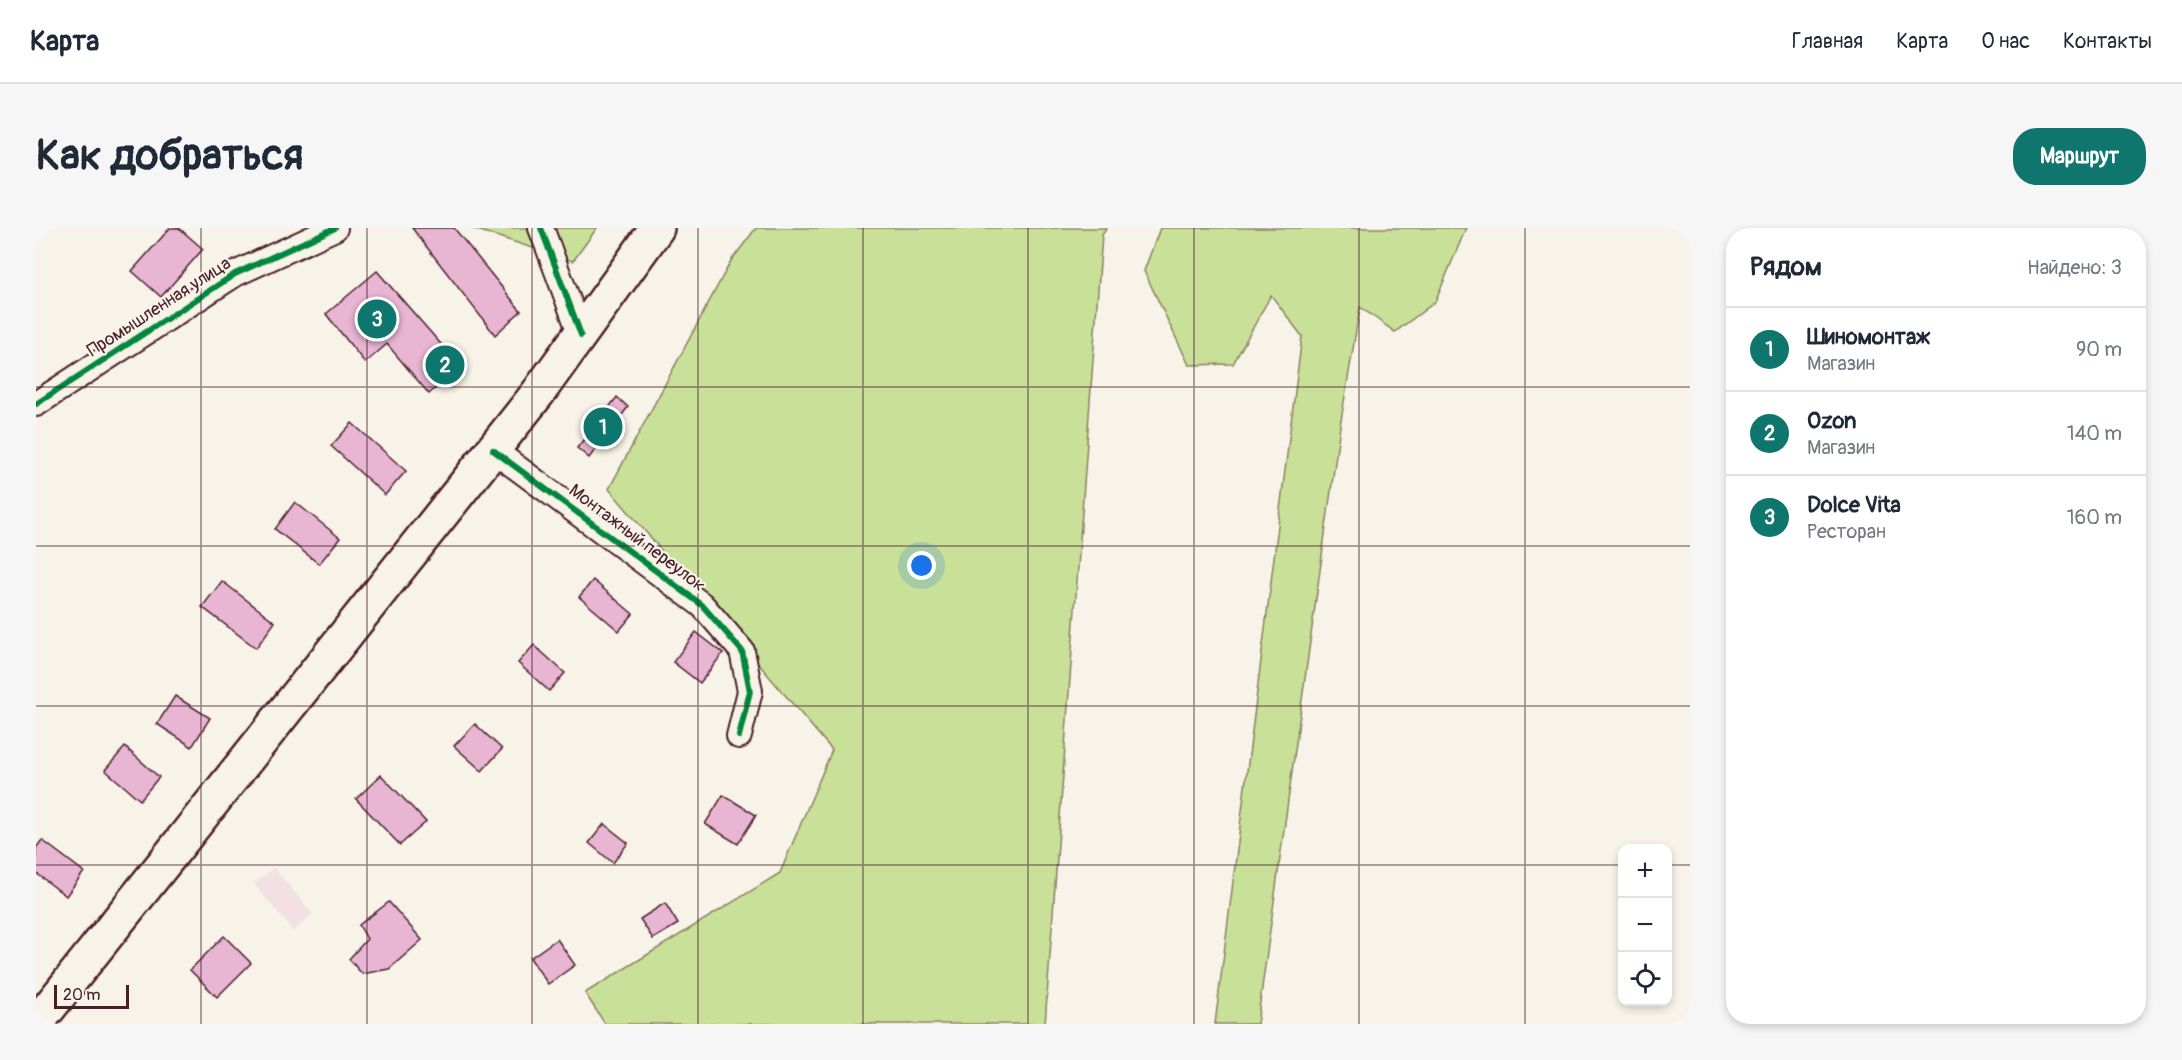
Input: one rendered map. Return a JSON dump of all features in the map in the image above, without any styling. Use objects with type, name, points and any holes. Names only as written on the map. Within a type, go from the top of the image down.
[{"type":"main road","points":[[36,1024],[493,450],[657,228]]},
{"type":"street","name":"Промышленная улица","points":[[36,404],[235,274],[335,228]]},
{"type":"street","points":[[541,228],[580,334]]},
{"type":"street","name":"Монтажный переулок","points":[[493,450],[702,605],[742,651],[750,691],[739,736]]},
{"type":"shaded area","points":[[274,868],[313,914],[293,931],[254,884]]},
{"type":"green space","points":[[471,228],[597,228],[573,261]]},
{"type":"green space","points":[[756,228],[1107,228],[1102,235],[1045,1024],[605,1024],[585,993],[780,873],[832,750],[609,489],[731,261]]},
{"type":"green space","points":[[1160,228],[1466,228],[1435,302],[1395,332],[1360,307],[1340,426],[1257,1024],[1215,1024],[1302,336],[1271,295],[1233,364],[1189,365],[1144,271]]},
{"type":"building","points":[[170,228],[179,228],[203,249],[161,297],[132,271]]},
{"type":"building","points":[[412,228],[454,228],[521,311],[495,335]]},
{"type":"building","points":[[377,271],[460,366],[429,394],[387,344],[365,363],[326,314]]},
{"type":"building","points":[[617,397],[628,407],[589,458],[577,448]]},
{"type":"building","points":[[352,423],[406,471],[385,495],[331,446]]},
{"type":"building","points":[[295,502],[340,538],[319,564],[275,529]]},
{"type":"building","points":[[593,580],[633,614],[619,631],[579,597]]},
{"type":"building","points":[[222,581],[275,622],[256,648],[202,607]]},
{"type":"building","points":[[696,632],[723,653],[700,683],[673,662]]},
{"type":"building","points":[[534,645],[565,673],[549,691],[518,663]]},
{"type":"building","points":[[175,696],[210,718],[192,747],[157,724]]},
{"type":"building","points":[[475,724],[502,749],[482,771],[454,746]]},
{"type":"building","points":[[125,747],[159,777],[140,800],[105,770]]},
{"type":"building","points":[[381,775],[426,822],[400,845],[356,799]]},
{"type":"building","points":[[723,795],[756,815],[738,844],[705,824]]},
{"type":"building","points":[[604,824],[628,843],[613,863],[589,843]]},
{"type":"building","points":[[42,840],[84,872],[66,896],[36,873],[36,848]]},
{"type":"building","points":[[389,902],[422,940],[389,969],[362,974],[349,959],[367,939],[359,925]]},
{"type":"building","points":[[665,903],[678,924],[653,939],[640,919]]},
{"type":"building","points":[[224,936],[251,963],[217,997],[190,970]]},
{"type":"building","points":[[557,939],[575,965],[548,984],[530,958]]},
{"type":"cycle path","points":[[36,404],[235,274],[335,228]]},
{"type":"cycle path","points":[[541,228],[581,335]]},
{"type":"cycle path","points":[[493,450],[702,605],[742,651],[750,691],[739,736]]},
{"type":"place","name":"Dolce Vita","points":[[377,319]]},
{"type":"place","name":"Ozon","points":[[445,365]]},
{"type":"place","name":"Шиномонтаж","points":[[603,427]]}]
